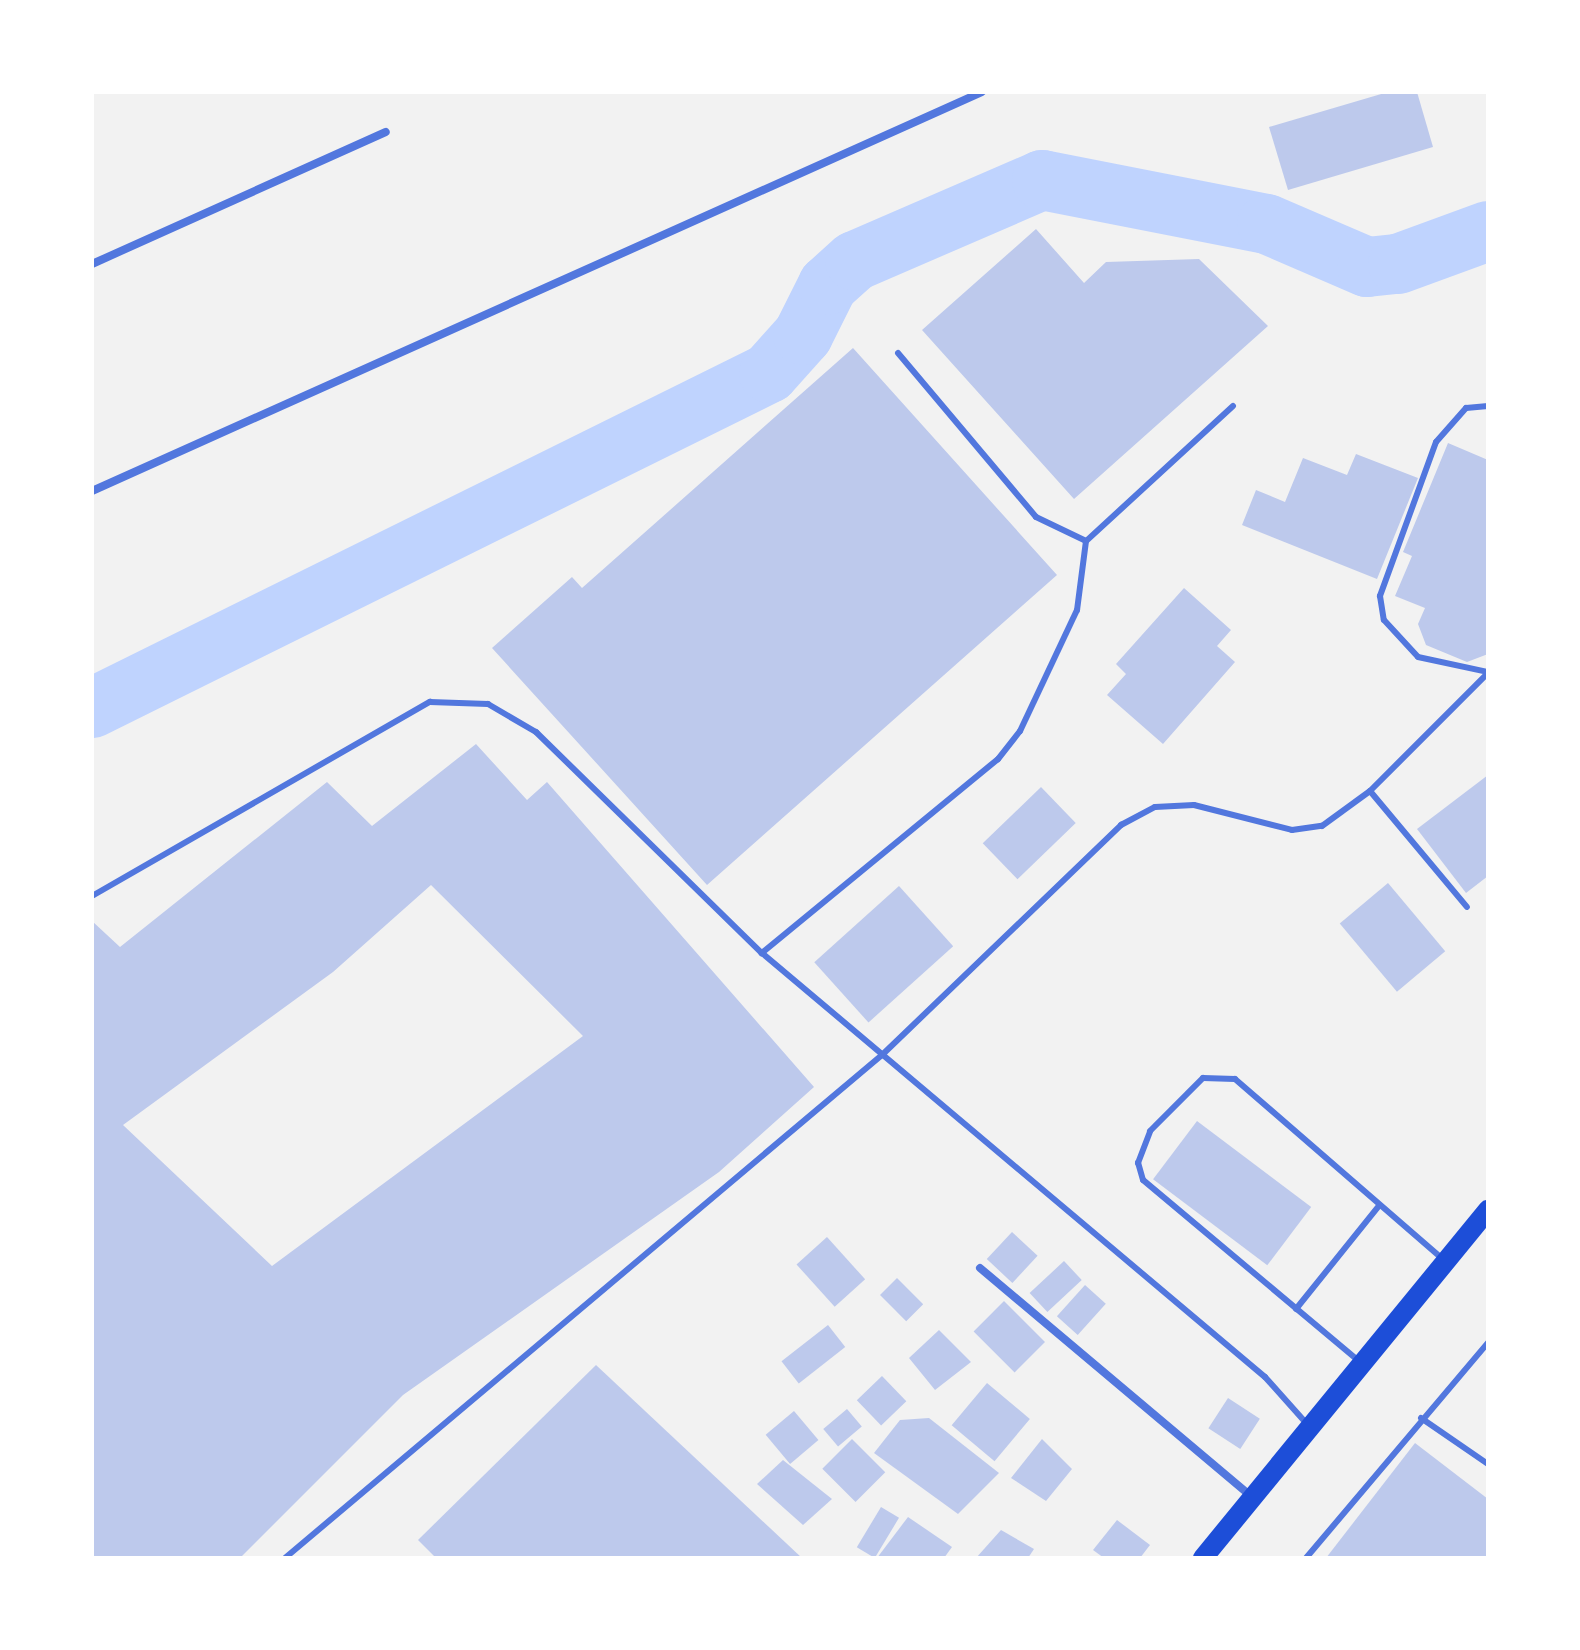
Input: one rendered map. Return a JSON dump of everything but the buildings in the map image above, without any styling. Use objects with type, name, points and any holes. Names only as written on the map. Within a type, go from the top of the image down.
[{"type":"main road","points":[[1203,1558],[1488,1210]]},
{"type":"street","points":[[92,491],[982,92]]},
{"type":"street","points":[[92,264],[386,132]]},
{"type":"street","points":[[980,1268],[1252,1497]]},
{"type":"lane","points":[[898,353],[1036,517],[1086,541]]},
{"type":"lane","points":[[762,953],[998,759],[1020,731],[1077,610],[1086,541],[1233,406]]},
{"type":"lane","points":[[1488,406],[1466,408],[1436,442],[1380,596],[1384,620],[1418,657],[1488,673]]},
{"type":"lane","points":[[285,1558],[882,1055],[1121,825],[1155,807],[1194,805],[1292,830],[1322,826],[1370,791],[1488,673]]},
{"type":"lane","points":[[92,896],[430,702],[488,704],[536,732],[762,953],[1265,1377],[1309,1426]]},
{"type":"lane","points":[[1370,791],[1467,907]]},
{"type":"lane","points":[[1361,1362],[1143,1180],[1138,1163],[1150,1131],[1203,1078],[1221,1074],[1445,1260]]},
{"type":"lane","points":[[1296,1309],[1378,1207]]},
{"type":"lane","points":[[1306,1558],[1421,1418],[1488,1343]]},
{"type":"lane","points":[[1421,1418],[1488,1464]]},
{"type":"waterway","points":[[92,708],[769,373],[803,335],[828,285],[855,261],[1042,180],[1267,224],[1367,267],[1398,264],[1488,231]]}]
